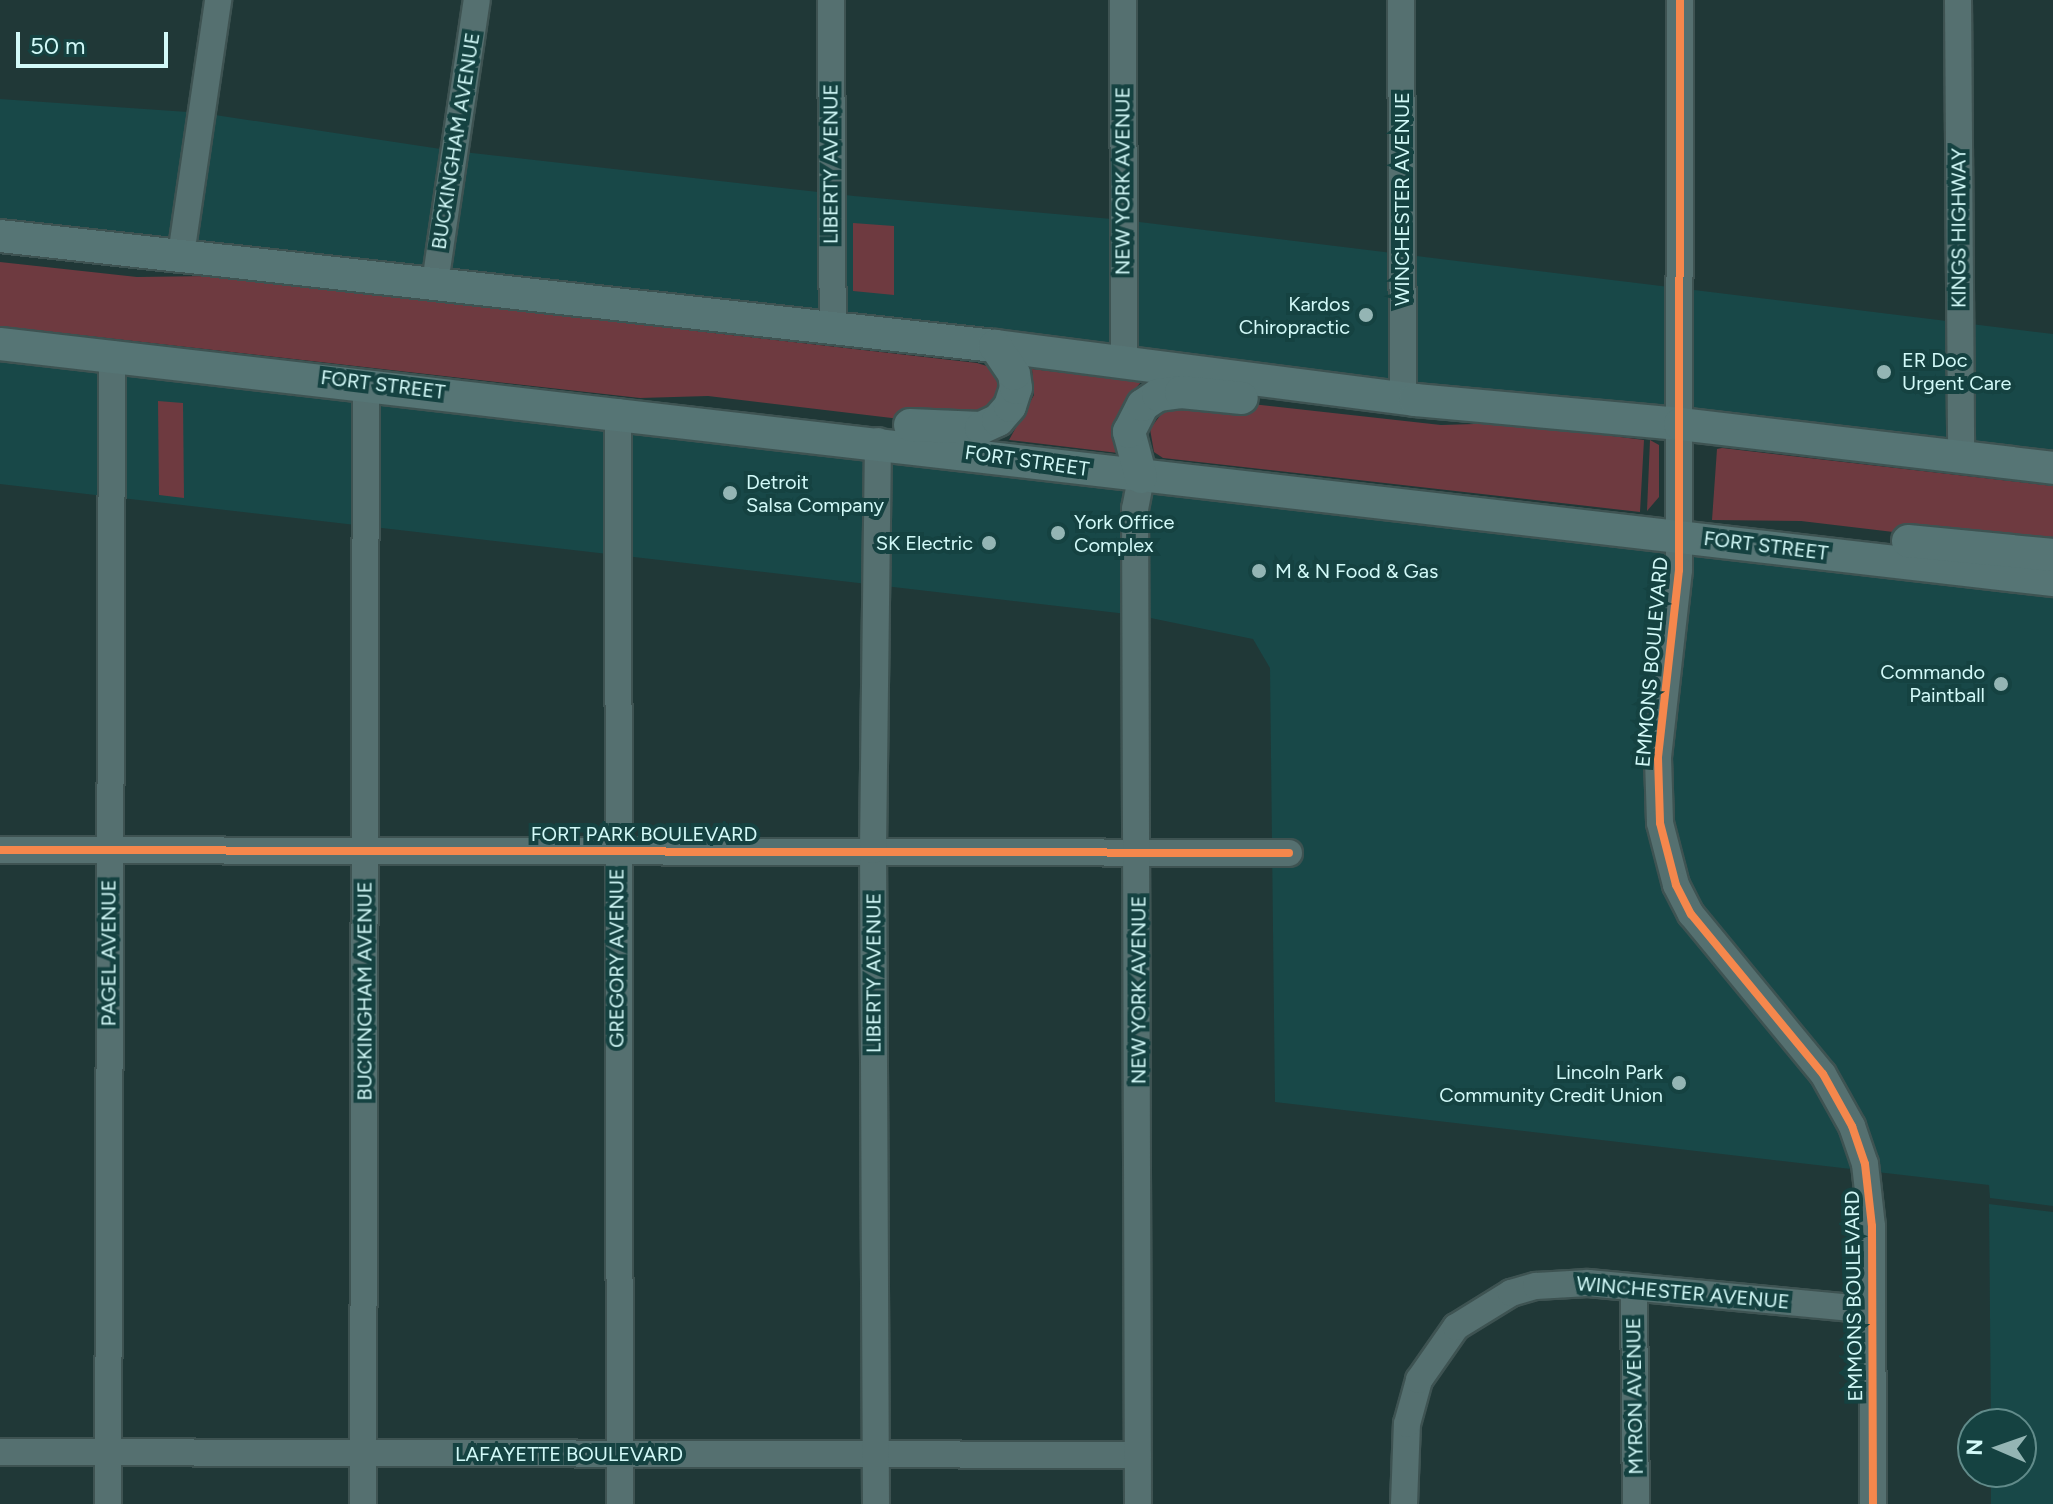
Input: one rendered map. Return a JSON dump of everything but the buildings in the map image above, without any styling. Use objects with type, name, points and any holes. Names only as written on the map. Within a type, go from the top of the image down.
[{"type":"main road","points":[[0,236],[995,346],[1409,399],[1680,424],[2053,468]]},
{"type":"main road","points":[[0,255],[82,260],[137,252]]},
{"type":"main road","name":"FORT STREET","points":[[0,344],[878,441],[1141,477],[1678,535],[2053,580]]},
{"type":"main road","points":[[665,417],[722,404],[947,429],[981,428],[998,420],[1010,406],[1016,388],[1014,374],[995,346]]},
{"type":"main road","points":[[1141,477],[1129,432],[1143,405],[1158,395],[1181,392],[1385,410],[1409,399]]},
{"type":"main road","points":[[1811,551],[1862,536],[2053,555]]},
{"type":"street","points":[[181,255],[218,0]]},
{"type":"street","name":"BUCKINGHAM AVENUE","points":[[435,283],[477,0]]},
{"type":"street","name":"LIBERTY AVENUE","points":[[831,0],[833,328]]},
{"type":"street","name":"NEW YORK AVENUE","points":[[1123,0],[1124,362]]},
{"type":"street","name":"WINCHESTER AVENUE","points":[[1401,0],[1409,399]]},
{"type":"street","name":"EMMONS BOULEVARD","points":[[1680,0],[1678,535],[1657,770],[1666,854],[1691,914],[1823,1074],[1852,1126],[1871,1202],[1873,1504]]},
{"type":"street","name":"KINGS HIGHWAY","points":[[1958,0],[1961,457]]},
{"type":"street","name":"PAGEL AVENUE","points":[[108,1504],[112,354]]},
{"type":"street","name":"BUCKINGHAM AVENUE","points":[[363,1504],[366,383]]},
{"type":"street","name":"GREGORY AVENUE","points":[[618,412],[620,1504]]},
{"type":"street","name":"LIBERTY AVENUE","points":[[876,1504],[873,850],[878,441]]},
{"type":"street","name":"NEW YORK AVENUE","points":[[1138,1504],[1139,852],[1135,509],[1141,477]]},
{"type":"street","name":"FORT PARK BOULEVARD","points":[[0,850],[617,849],[1289,853]]},
{"type":"street","name":"WINCHESTER AVENUE","points":[[1404,1504],[1410,1405],[1435,1352],[1456,1327],[1489,1304],[1536,1286],[1575,1283],[1871,1310]]},
{"type":"street","name":"MYRON AVENUE","points":[[1634,1289],[1636,1504]]},
{"type":"street","name":"LAFAYETTE BOULEVARD","points":[[0,1452],[1138,1455]]},
{"type":"shaded area","points":[[0,99],[202,113],[454,151],[854,196],[1123,220],[2053,334],[2053,468],[0,236]]},
{"type":"shaded area","points":[[853,223],[894,226],[894,295],[853,291]]},
{"type":"shaded area","points":[[0,262],[137,277],[213,276],[977,363],[990,367],[1000,387],[998,397],[974,418],[942,424],[708,396],[640,398],[0,326]]},
{"type":"shaded area","points":[[0,344],[2053,580],[2053,1206],[1990,1198],[1989,1185],[1275,1102],[1270,668],[1253,639],[1136,615],[0,484]]},
{"type":"shaded area","points":[[1032,369],[1141,382],[1123,404],[1115,434],[1118,453],[1009,440],[1034,395]]},
{"type":"shaded area","points":[[1208,399],[1441,425],[1508,423],[1644,440],[1640,512],[1163,458],[1154,452],[1150,429],[1162,413],[1185,402]]},
{"type":"shaded area","points":[[158,401],[183,403],[184,498],[159,495]]},
{"type":"shaded area","points":[[1650,440],[1659,445],[1659,497],[1647,511]]},
{"type":"shaded area","points":[[1717,449],[2053,486],[2053,545],[2011,546],[1801,521],[1712,520]]},
{"type":"shaded area","points":[[1989,1204],[2053,1212],[2053,1504],[1991,1504],[1991,1488],[2037,1488],[2037,1408],[1991,1408]]},
{"type":"cycle path","points":[[1680,0],[1679,570],[1658,758],[1660,823],[1676,885],[1691,914],[1823,1074],[1852,1126],[1865,1164],[1872,1226],[1873,1504]]},
{"type":"cycle path","points":[[0,850],[1289,853]]},
{"type":"place","name":"Kardos Chiropractic","points":[[1366,315]]},
{"type":"place","name":"ER Doc Urgent Care","points":[[1884,372]]},
{"type":"place","name":"Detroit Salsa Company","points":[[730,493]]},
{"type":"place","name":"York Office Complex","points":[[1058,533]]},
{"type":"place","name":"SK Electric","points":[[989,543]]},
{"type":"place","name":"M & N Food & Gas","points":[[1259,571]]},
{"type":"place","name":"Commando Paintball","points":[[2001,684]]},
{"type":"place","name":"Lincoln Park Community Credit Union","points":[[1679,1083]]}]
